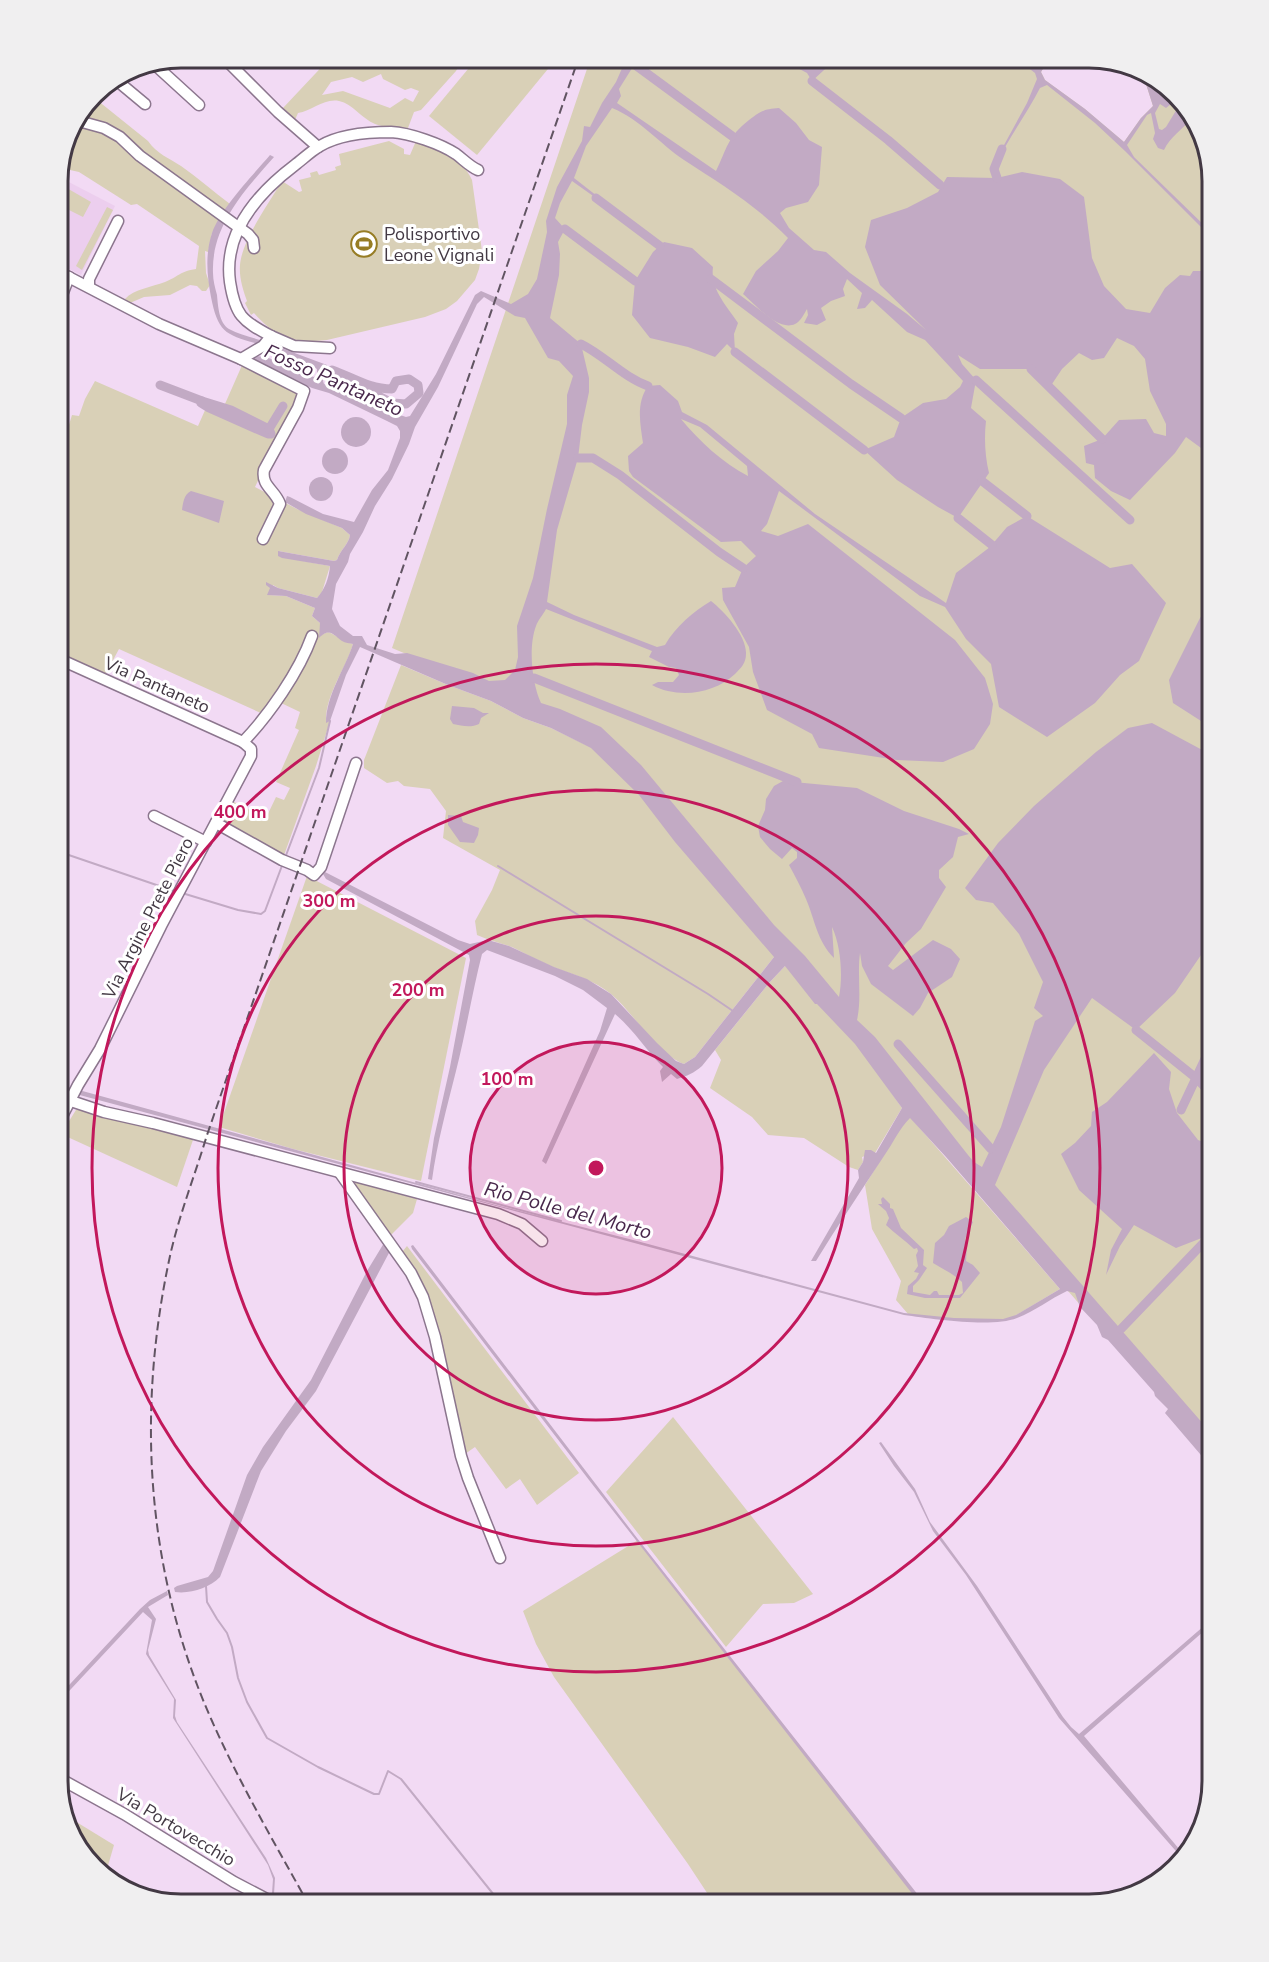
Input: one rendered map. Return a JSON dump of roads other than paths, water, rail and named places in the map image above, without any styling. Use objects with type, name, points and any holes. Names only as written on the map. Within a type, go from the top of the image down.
[{"type":"street","points":[[234,68],[278,112],[318,147]]},
{"type":"street","points":[[160,70],[199,105]]},
{"type":"street","points":[[122,85],[145,104]]},
{"type":"street","points":[[84,123],[104,128],[120,137],[140,156],[239,228],[253,240],[254,248]]},
{"type":"street","points":[[330,348],[294,346],[253,327],[235,308],[228,267],[232,244],[243,219],[253,206],[274,181],[318,147],[340,138],[365,133],[393,132],[412,136],[445,148],[477,170]]},
{"type":"street","points":[[88,287],[89,279],[118,221]]},
{"type":"street","points":[[69,277],[159,324],[241,359],[304,391],[298,408],[264,470],[265,484],[278,497],[280,504],[263,539]]},
{"type":"street","points":[[241,359],[264,346],[271,336]]},
{"type":"street","points":[[243,742],[273,708],[312,636]]},
{"type":"street","name":"Via Pantaneto","points":[[68,663],[243,742]]},
{"type":"street","name":"Via Argine Prete Piero","points":[[68,1105],[100,1049],[251,756],[251,749],[243,742]]},
{"type":"street","points":[[216,823],[314,875],[321,867],[356,763]]},
{"type":"street","points":[[154,816],[206,842]]},
{"type":"street","points":[[73,1095],[104,1112],[498,1215],[522,1224],[542,1241]]},
{"type":"street","points":[[340,1173],[411,1273],[423,1297],[435,1337],[461,1456],[500,1558]]},
{"type":"street","name":"Via Portovecchio","points":[[68,1783],[257,1894]]},
{"type":"waterway","points":[[639,68],[732,136]]},
{"type":"waterway","points":[[812,81],[888,140],[940,185]]},
{"type":"waterway","points":[[997,178],[994,169],[1002,149]]},
{"type":"waterway","points":[[596,198],[660,246]]},
{"type":"waterway","points":[[565,229],[635,281]]},
{"type":"waterway","points":[[711,279],[851,384],[901,418]]},
{"type":"waterway","points":[[581,344],[630,377],[648,386]]},
{"type":"waterway","points":[[735,352],[864,450]]},
{"type":"waterway","points":[[1031,369],[1102,439]]},
{"type":"waterway","name":"Fosso Pantaneto","points":[[332,370],[368,385],[392,389],[396,381],[409,379],[418,385],[419,393],[406,404],[392,403],[332,370]]},
{"type":"waterway","points":[[976,380],[1130,520]]},
{"type":"waterway","points":[[160,385],[202,401]]},
{"type":"waterway","points":[[202,401],[231,410],[269,429],[271,434],[209,408],[201,403],[202,401]]},
{"type":"waterway","points":[[269,429],[283,406]]},
{"type":"waterway","points":[[578,458],[593,458],[620,475],[743,568]]},
{"type":"waterway","points":[[982,481],[1027,516]]},
{"type":"waterway","points":[[958,518],[992,545]]},
{"type":"waterway","points":[[534,678],[797,782]]},
{"type":"waterway","points":[[285,858],[319,768],[330,721]]},
{"type":"waterway","points":[[68,855],[177,892]]},
{"type":"waterway","points":[[182,893],[238,910],[261,914],[265,911],[283,863]]},
{"type":"waterway","points":[[498,866],[733,1011]]},
{"type":"waterway","points":[[1136,1030],[1202,1084]]},
{"type":"waterway","points":[[898,1044],[991,1149]]},
{"type":"waterway","points":[[1181,1110],[1202,1065]]},
{"type":"waterway","name":"Rio Polle del Morto","points":[[416,1182],[561,1221]]},
{"type":"waterway","points":[[1121,1329],[1202,1244]]},
{"type":"waterway","points":[[206,1586],[207,1602],[227,1633],[238,1678],[247,1702],[267,1738],[318,1767],[374,1794],[379,1794],[388,1771],[401,1779],[493,1894]]},
{"type":"railway","points":[[303,1894],[246,1791],[212,1721],[190,1665],[173,1608],[161,1550],[154,1492],[151,1433],[153,1374],[159,1315],[170,1256],[182,1210],[207,1135],[575,68]]},
{"type":"place","name":"Polisportivo Leone Vignali","points":[[364,244]]}]
